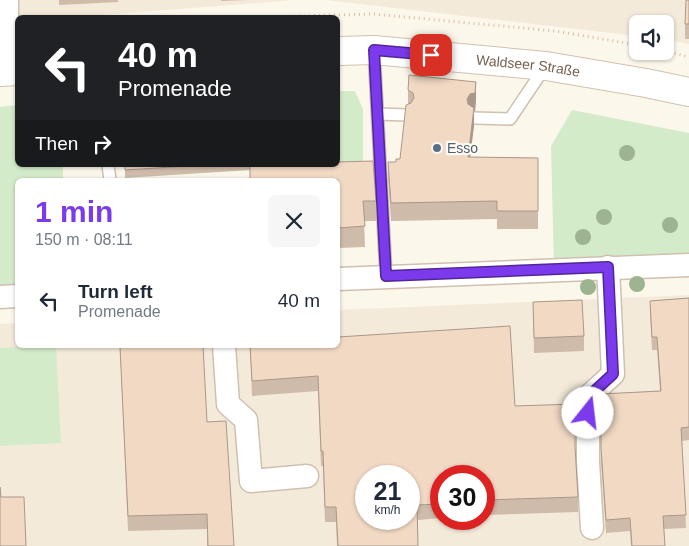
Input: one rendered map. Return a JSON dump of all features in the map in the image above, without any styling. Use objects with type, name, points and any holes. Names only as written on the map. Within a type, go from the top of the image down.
[{"type":"main road","name":"Waldseer Straße","points":[[340,51],[374,50],[546,66],[689,92]]},
{"type":"street","points":[[7,0],[8,71]]},
{"type":"street","points":[[340,278],[689,265]]},
{"type":"street","points":[[592,528],[588,462],[588,397],[613,374],[608,267]]},
{"type":"street","points":[[0,297],[15,296]]},
{"type":"street","points":[[224,348],[228,404],[246,420],[251,481],[306,476]]},
{"type":"lane","points":[[374,50],[386,276]]},
{"type":"lane","points":[[474,118],[510,119],[546,66]]},
{"type":"lane","points":[[378,114],[407,115]]},
{"type":"path","points":[[337,15],[373,14],[554,31],[629,44]]},
{"type":"path","points":[[674,53],[689,57]]},
{"type":"shaded area","points":[[0,0],[294,0],[103,15],[15,15]]},
{"type":"shaded area","points":[[325,0],[689,0],[689,44],[674,41],[674,15],[629,15],[629,35]]},
{"type":"shaded area","points":[[689,295],[689,546],[0,546],[0,324],[15,323],[15,348],[340,348],[340,310]]},
{"type":"green space","points":[[340,91],[355,91],[363,109],[363,173],[340,166]]},
{"type":"green space","points":[[15,105],[15,167],[63,167],[63,178],[15,178],[15,296],[0,297],[0,107]]},
{"type":"green space","points":[[572,110],[689,133],[689,265],[554,269],[551,146]]},
{"type":"green space","points":[[0,348],[56,348],[61,443],[0,446]]},
{"type":"building","points":[[686,0],[689,0],[689,24],[685,24]]},
{"type":"building","points":[[409,75],[476,82],[475,93],[470,94],[467,99],[468,104],[474,108],[468,157],[538,158],[538,211],[497,211],[497,201],[391,203],[388,162],[396,162],[396,159],[400,159],[406,105],[411,103],[414,98],[413,93],[408,90]]},
{"type":"building","points":[[373,161],[376,201],[363,201],[365,226],[340,228],[340,178],[250,178],[250,167],[340,167],[340,162]]},
{"type":"building","points":[[125,167],[172,167],[125,170]]},
{"type":"building","points":[[689,298],[689,427],[681,428],[686,515],[663,516],[665,546],[632,546],[630,518],[606,520],[601,448],[601,394],[661,391],[657,337],[652,337],[650,301]]},
{"type":"building","points":[[582,300],[584,336],[534,338],[533,302]]},
{"type":"building","points":[[510,326],[515,406],[575,404],[578,497],[495,500],[495,465],[430,465],[430,504],[420,505],[420,465],[355,465],[355,530],[418,530],[418,546],[338,546],[336,507],[325,507],[318,376],[252,381],[250,348],[340,348],[340,337]]},
{"type":"building","points":[[120,348],[203,348],[207,422],[226,421],[234,546],[208,546],[207,514],[128,516]]},
{"type":"building","points":[[0,487],[1,497],[24,497],[26,546],[0,546]]},
{"type":"place","name":"Esso","points":[[437,148]]},
{"type":"route","points":[[431,55],[374,50],[386,276],[608,267],[613,374],[588,397],[588,413]]}]
